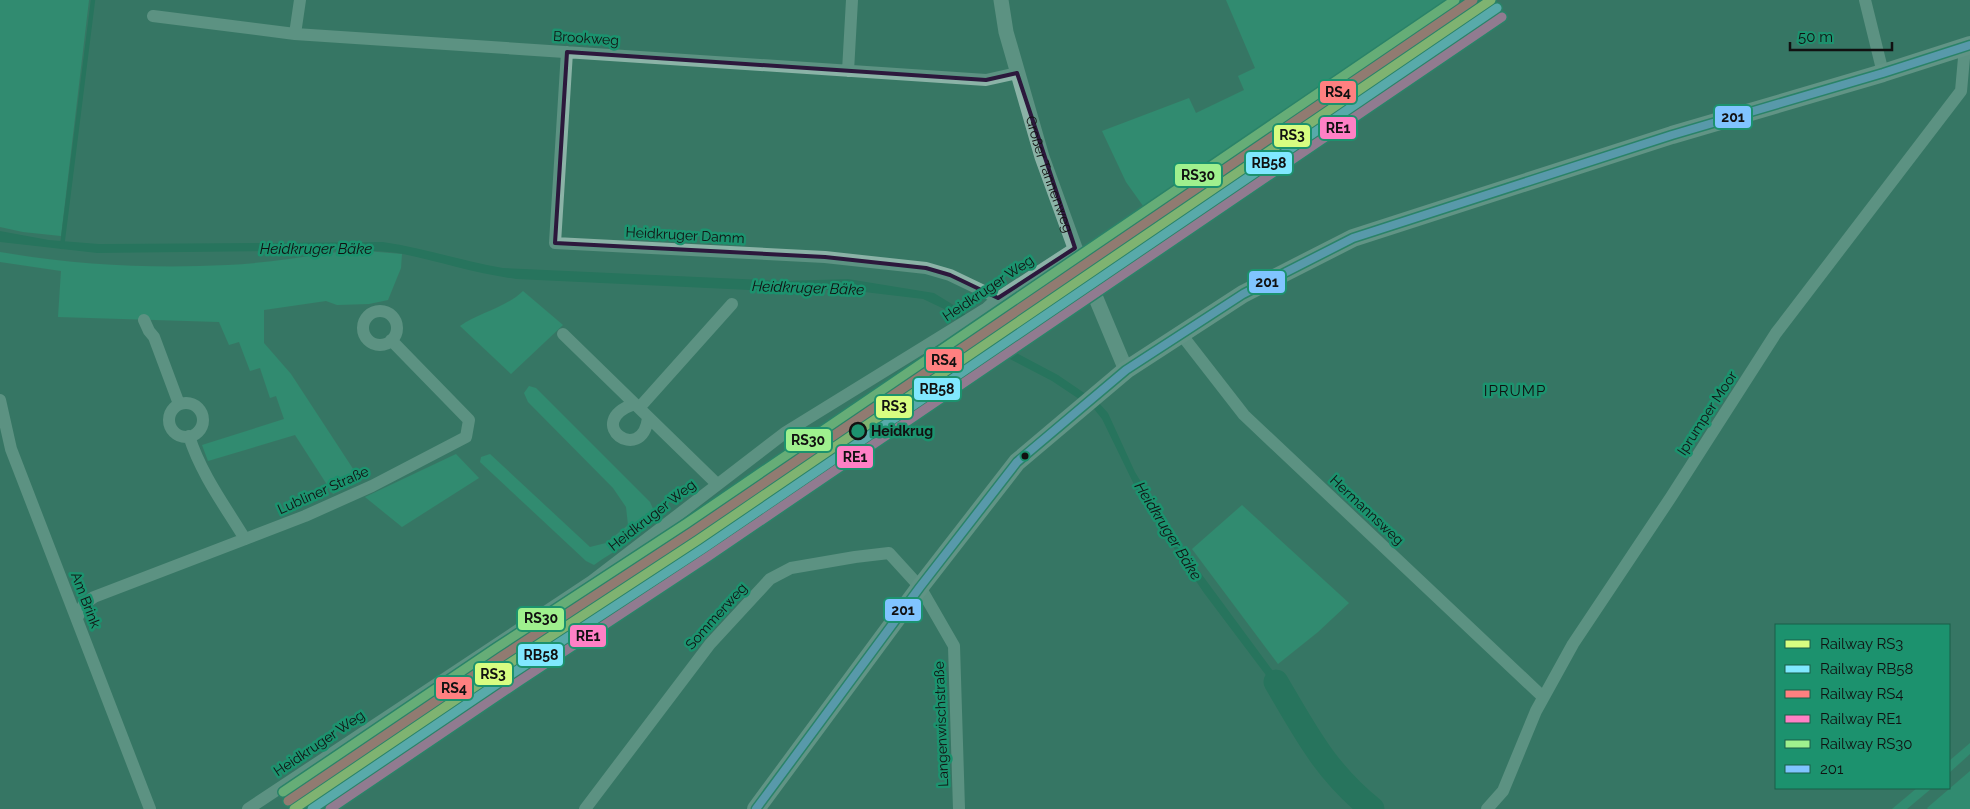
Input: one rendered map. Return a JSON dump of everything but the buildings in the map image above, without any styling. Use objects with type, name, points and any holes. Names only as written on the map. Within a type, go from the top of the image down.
[{"type":"main road","points":[[756,809],[920,588],[1017,462],[1126,370],[1243,294],[1352,238],[1672,135],[1883,73],[1967,46]]},
{"type":"street","points":[[295,34],[300,0]]},
{"type":"street","points":[[848,71],[852,0]]},
{"type":"street","name":"Großer Tannenweg","points":[[1002,0],[1006,32],[1042,157],[1075,248],[1126,370]]},
{"type":"street","points":[[1866,0],[1883,73]]},
{"type":"street","name":"Brookweg","points":[[153,16],[295,34],[848,71],[986,80],[1017,73]]},
{"type":"street","name":"Iprumper Moor","points":[[1487,809],[1503,791],[1543,697],[1573,644],[1671,497],[1776,333],[1961,92],[1967,46]]},
{"type":"street","name":"Heidkruger Damm","points":[[567,52],[555,243],[825,257],[926,268],[950,275],[998,298]]},
{"type":"street","name":"Heidkruger Weg","points":[[248,809],[592,581],[786,432],[987,308],[998,298],[1075,248]]},
{"type":"street","points":[[640,410],[732,304]]},
{"type":"street","points":[[144,320],[154,337],[179,404]]},
{"type":"street","points":[[563,334],[717,484]]},
{"type":"street","name":"Hermannsweg","points":[[1181,334],[1244,415],[1543,697]]},
{"type":"street","name":"Lubliner Straße","points":[[77,618],[84,604],[94,597],[305,516],[372,486],[466,437],[469,420],[391,340]]},
{"type":"street","name":"Am Brink","points":[[0,400],[11,449],[150,809]]},
{"type":"street","points":[[188,403],[194,405],[201,414],[201,426],[198,432],[189,436],[180,436],[174,433],[169,424],[170,412],[179,404],[188,403]]},
{"type":"street","points":[[189,436],[205,475],[245,539]]},
{"type":"street","name":"Sommerweg","points":[[585,809],[710,644],[770,579],[791,568],[889,553],[920,588]]},
{"type":"street","name":"Langenwischstraße","points":[[920,588],[954,646],[959,809]]},
{"type":"highlighted area","points":[[567,52],[986,80],[1017,73],[1075,248],[998,298],[950,275],[926,268],[825,257],[555,243]]},
{"type":"shaded area","points":[[0,0],[89,0],[61,236],[23,232],[0,227]]},
{"type":"shaded area","points":[[1226,0],[1475,0],[1445,22],[1151,217],[1126,182],[1102,131],[1189,98],[1196,113],[1244,90],[1238,76],[1255,68]]},
{"type":"shaded area","points":[[354,250],[402,254],[401,268],[388,300],[369,304],[337,305],[326,301],[264,310],[264,343],[291,374],[361,481],[333,494],[295,435],[208,461],[202,445],[284,419],[276,396],[270,398],[260,368],[250,371],[239,342],[229,345],[219,322],[58,317],[61,271],[0,262],[0,252],[85,263],[199,266],[260,263]]},
{"type":"shaded area","points":[[523,291],[563,325],[511,374],[460,326],[501,306]]},
{"type":"shaded area","points":[[529,386],[536,388],[650,502],[655,513],[638,535],[594,565],[586,561],[480,462],[481,457],[490,454],[590,547],[606,543],[628,525],[626,507],[613,488],[528,402],[524,393]]},
{"type":"shaded area","points":[[456,454],[479,478],[402,527],[365,497]]},
{"type":"shaded area","points":[[1242,505],[1349,603],[1318,632],[1278,664],[1192,549]]},
{"type":"shaded area","points":[[1970,743],[1970,754],[1950,772],[1950,760]]},
{"type":"shaded area","points":[[1970,771],[1970,809],[1927,808],[1950,789]]},
{"type":"shaded area","points":[[1916,789],[1931,789],[1907,809],[1892,809]]},
{"type":"water","points":[[0,231],[49,240],[99,244],[383,242],[503,268],[783,281],[848,279],[934,293],[952,304],[1009,349],[1058,375],[1099,403],[1108,413],[1135,472],[1157,508],[1183,549],[1273,671],[1293,711],[1204,593],[1142,501],[1102,419],[1094,409],[1052,381],[1000,354],[944,309],[923,299],[847,290],[749,290],[516,279],[403,254],[378,251],[97,253],[0,242]]},
{"type":"waterway","points":[[62,247],[93,0]]},
{"type":"waterway","name":"Heidkruger Bäke","points":[[1276,682],[1307,735],[1329,766],[1372,809]]},
{"type":"rail line","name":"RS30","points":[[283,792],[496,648],[687,523],[1455,0]]},
{"type":"rail line","name":"RS4","points":[[288,801],[501,657],[692,532],[1473,0]]},
{"type":"rail line","name":"RS3","points":[[294,809],[507,665],[698,540],[1491,0]]},
{"type":"rail line","name":"RB58","points":[[312,809],[513,673],[704,548],[1497,8]]},
{"type":"rail line","name":"RE1","points":[[330,809],[709,556],[1502,17]]},
{"type":"transit line","name":"201","points":[[756,809],[920,587],[1017,462],[1126,370],[1243,294],[1353,238],[1672,135],[1883,73],[1970,45]]},
{"type":"place","name":"Heidkrug","points":[[858,431]]},
{"type":"district","name":"IPRUMP","points":[[1515,391]]}]
